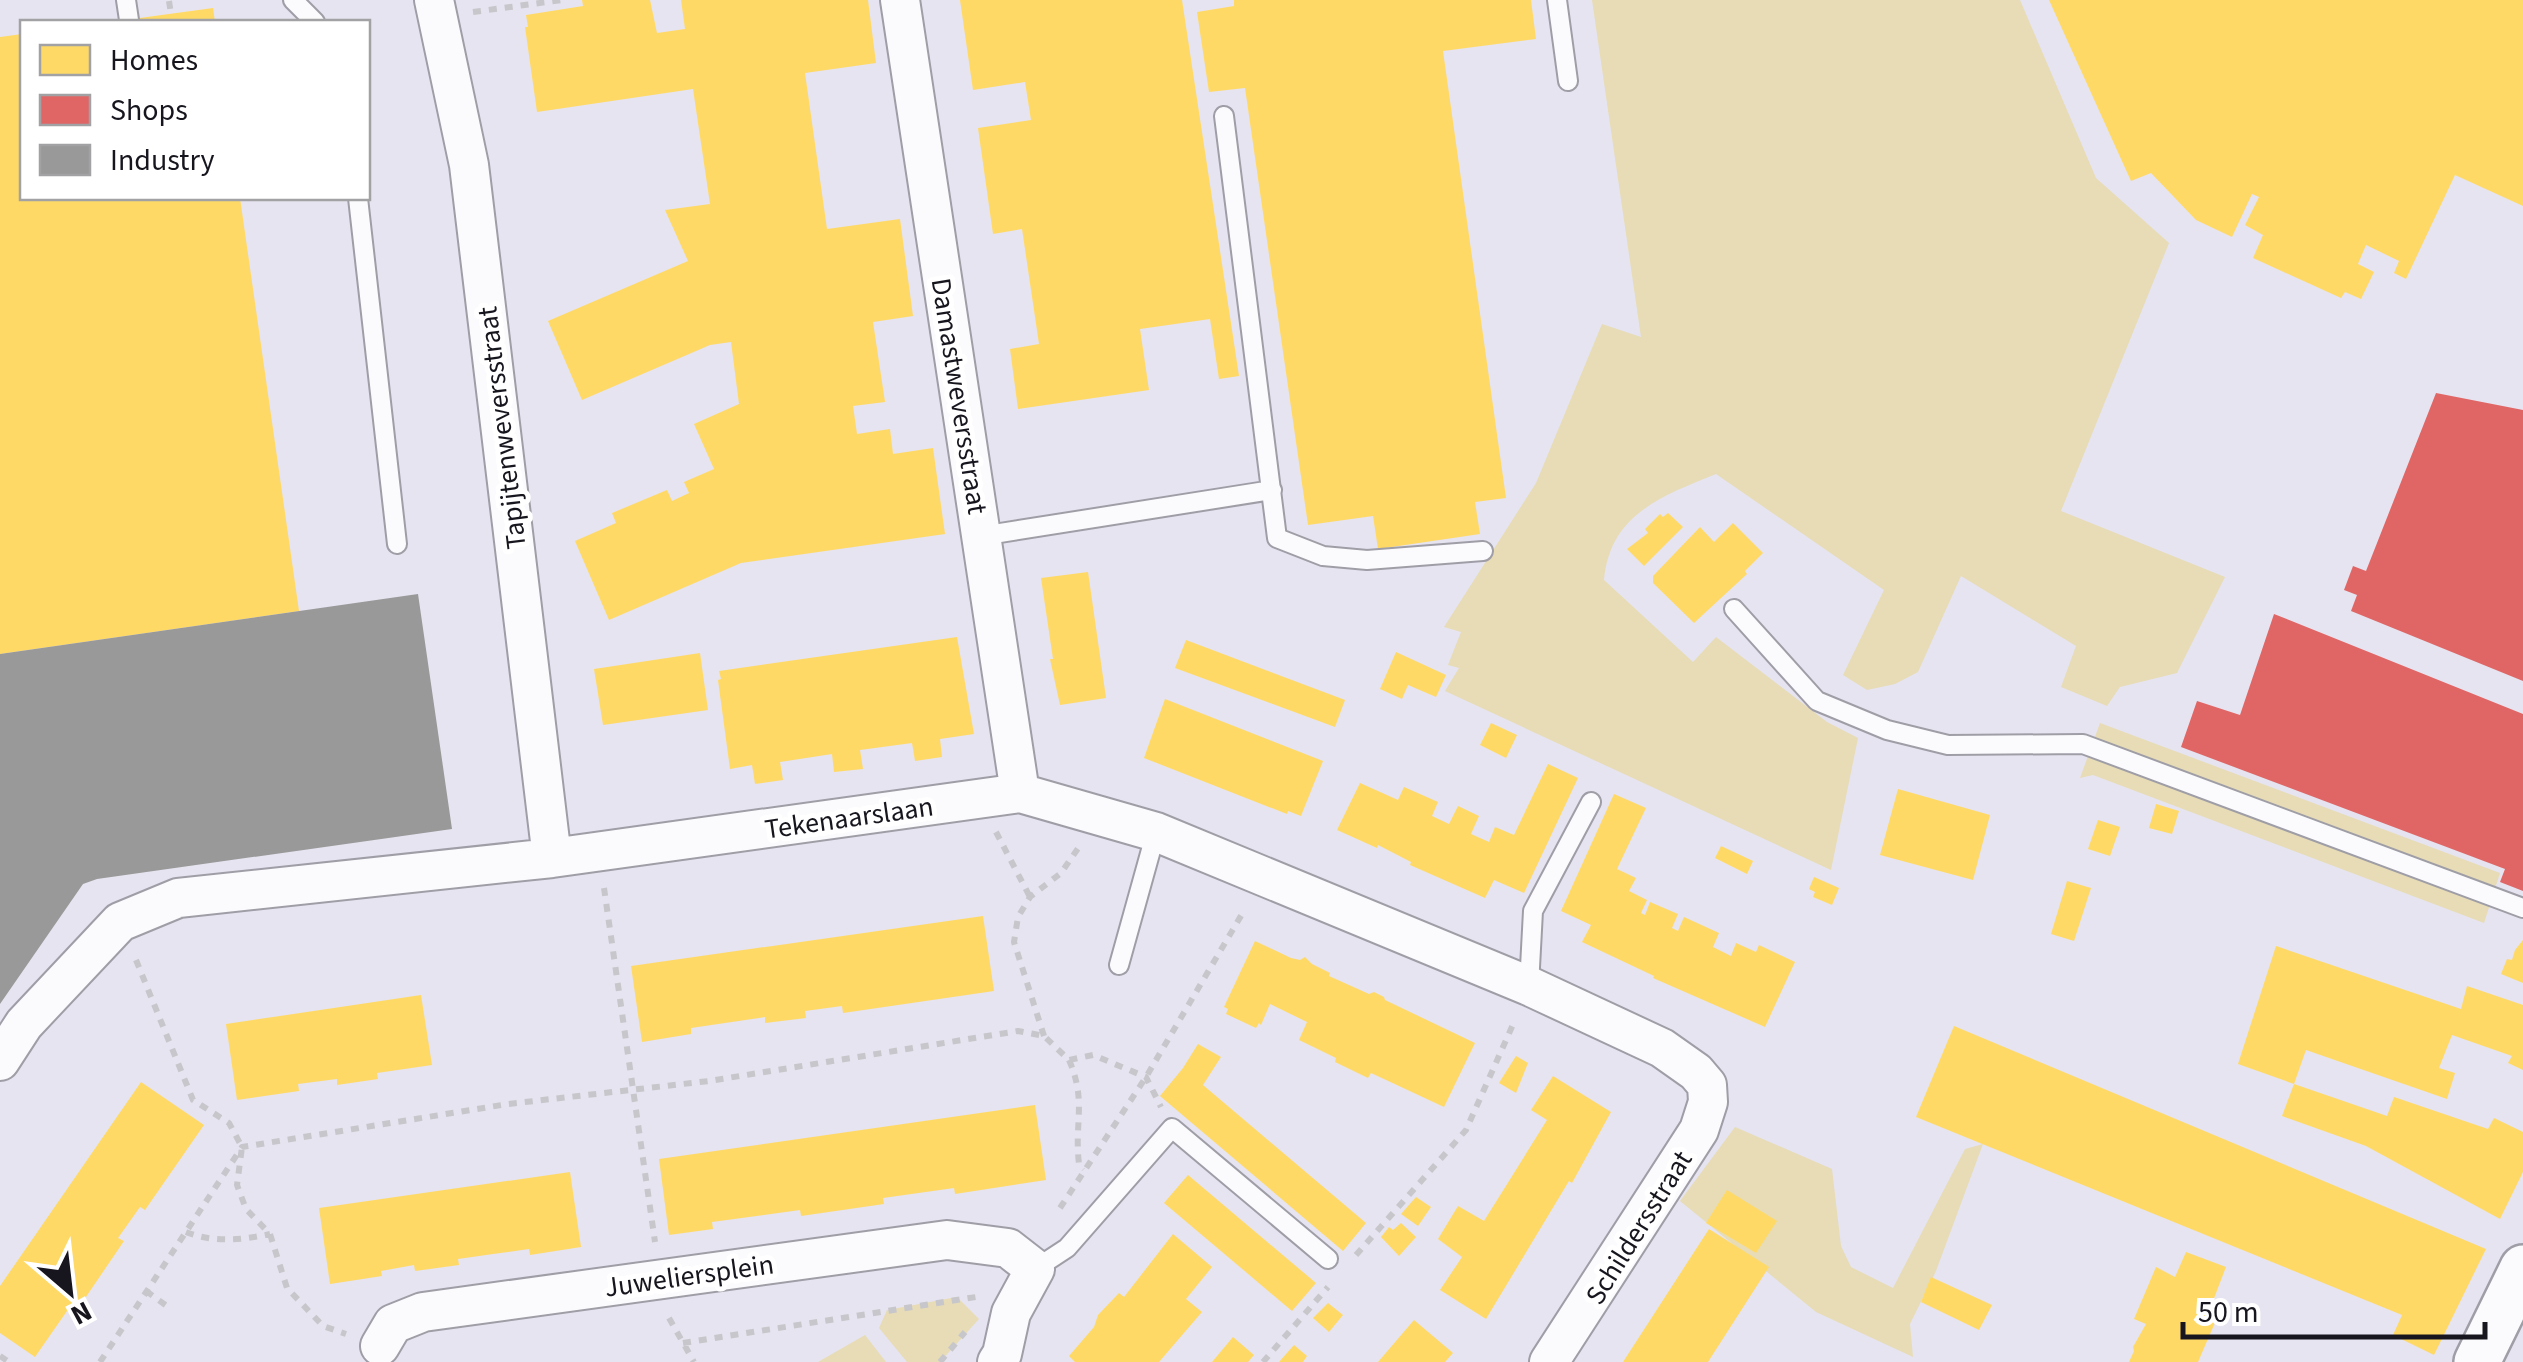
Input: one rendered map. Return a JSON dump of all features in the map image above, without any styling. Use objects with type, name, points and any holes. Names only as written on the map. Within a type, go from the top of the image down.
[{"type":"street","name":"Damastweversstraat","points":[[900,0],[981,536],[1004,795]]},
{"type":"street","name":"Tapijtenweversstraat","points":[[436,8],[469,165],[552,858]]},
{"type":"street","name":"Tekenaarslaan","points":[[0,1061],[24,1024],[120,922],[178,898],[552,858],[1004,795],[1156,832],[1529,986],[1662,1048],[1696,1072],[1707,1085]]},
{"type":"street","name":"Schildersstraat","points":[[1550,1362],[1699,1130],[1708,1102],[1707,1085]]},
{"type":"street","name":"Juweliersplein","points":[[379,1357],[393,1324],[423,1312],[947,1240],[1008,1248],[1031,1265]]},
{"type":"street","points":[[997,1362],[1031,1265]]},
{"type":"street","points":[[2477,1362],[2523,1268]]},
{"type":"lane","points":[[126,0],[129,20]]},
{"type":"lane","points":[[294,0],[313,20]]},
{"type":"lane","points":[[1557,0],[1568,81]]},
{"type":"lane","points":[[1224,116],[1276,538],[1323,556],[1367,560],[1483,550]]},
{"type":"lane","points":[[358,200],[397,544]]},
{"type":"lane","points":[[981,536],[1272,490]]},
{"type":"lane","points":[[1734,609],[1817,701],[1887,730],[1948,745],[2083,744],[2523,908]]},
{"type":"lane","points":[[1529,986],[1533,911],[1592,802]]},
{"type":"lane","points":[[1119,965],[1156,832]]},
{"type":"lane","points":[[1031,1265],[1067,1248],[1172,1128],[1328,1259]]},
{"type":"path","points":[[436,8],[562,0]]},
{"type":"path","points":[[169,1],[171,14]]},
{"type":"path","points":[[1004,795],[998,838],[1030,897]]},
{"type":"path","points":[[1084,1169],[1079,1164],[1076,1140],[1081,1114],[1080,1084],[1069,1060],[1044,1036],[1014,942],[1018,917],[1030,897],[1061,873],[1078,848],[1092,814]]},
{"type":"path","points":[[599,852],[666,1313],[694,1362]]},
{"type":"path","points":[[1031,1265],[1052,1229],[1054,1218],[1146,1077],[1249,902],[1259,875]]},
{"type":"path","points":[[120,922],[194,1100],[229,1123],[242,1146],[236,1185],[246,1209],[270,1234],[287,1288],[323,1326],[379,1357]]},
{"type":"path","points":[[1353,1258],[1466,1130],[1529,986]]},
{"type":"path","points":[[100,1362],[242,1146],[508,1104],[708,1081],[1018,1031],[1044,1036]]},
{"type":"path","points":[[1069,1060],[1093,1056],[1146,1077],[1172,1128]]},
{"type":"path","points":[[186,1232],[199,1238],[238,1240],[270,1234]]},
{"type":"path","points":[[1263,1362],[1333,1282]]},
{"type":"path","points":[[146,1292],[171,1310]]},
{"type":"path","points":[[683,1343],[978,1297]]},
{"type":"path","points":[[0,1356],[9,1362]]},
{"type":"shaded area","points":[[1592,0],[2020,0],[2096,178],[2169,243],[2061,511],[2225,577],[2177,673],[2120,687],[2107,706],[2061,687],[2076,646],[1961,576],[1918,672],[1895,684],[1867,690],[1843,675],[1884,590],[1716,474],[1642,510],[1616,539],[1604,580],[1693,662],[1716,637],[1827,722],[1858,738],[1831,870],[1445,691],[1459,668],[1448,665],[1461,632],[1444,627],[1536,483],[1602,324],[1641,337]]},
{"type":"shaded area","points":[[2100,723],[2500,873],[2484,923],[2093,775],[2080,778]]},
{"type":"shaded area","points":[[1735,1127],[1832,1169],[1841,1246],[1851,1267],[1893,1288],[1965,1149],[1983,1144],[1936,1271],[1910,1324],[1913,1357],[1816,1312],[1680,1201]]},
{"type":"shaded area","points":[[957,1297],[979,1319],[940,1362],[907,1362],[879,1328],[887,1310]]},
{"type":"shaded area","points":[[865,1335],[886,1362],[818,1362]]},
{"type":"building: Homes","points":[[582,0],[650,0],[657,33],[685,29],[681,0],[868,0],[876,63],[805,73],[827,229],[900,219],[913,316],[873,322],[885,402],[853,406],[857,434],[890,429],[893,454],[933,448],[945,534],[741,563],[609,620],[575,541],[616,523],[612,513],[667,490],[672,501],[689,493],[684,482],[714,469],[694,424],[739,404],[731,342],[710,345],[582,400],[548,321],[688,261],[665,210],[710,204],[693,89],[537,112],[526,15],[583,6]]},
{"type":"building: Homes","points":[[960,0],[1182,0],[1239,376],[1219,379],[1210,319],[1140,329],[1149,390],[1018,409],[1010,349],[1039,344],[1022,229],[993,234],[978,128],[1031,120],[1025,82],[973,90]]},
{"type":"building: Homes","points":[[1234,0],[1531,0],[1536,39],[1443,51],[1506,498],[1475,502],[1480,534],[1378,549],[1373,516],[1308,525],[1245,88],[1209,92],[1197,12],[1234,6]]},
{"type":"building: Homes","points":[[2049,0],[2523,0],[2523,206],[2455,175],[2406,279],[2394,273],[2399,261],[2366,245],[2358,264],[2374,272],[2361,299],[2345,292],[2341,298],[2253,258],[2263,235],[2245,225],[2259,197],[2252,194],[2232,237],[2196,220],[2151,173],[2131,181]]},
{"type":"building: Homes","points":[[213,8],[215,20],[125,20]]},
{"type":"building: Homes","points":[[20,34],[20,200],[240,200],[299,611],[0,654],[0,37]]},
{"type":"building: Homes","points":[[1668,513],[1683,527],[1644,566],[1627,549],[1648,533],[1645,529],[1660,514],[1663,517]]},
{"type":"building: Homes","points":[[1733,523],[1763,553],[1745,571],[1747,574],[1694,623],[1653,583],[1653,576],[1700,527],[1714,542]]},
{"type":"building: Homes","points":[[1088,572],[1106,698],[1060,705],[1050,659],[1041,578]]},
{"type":"building: Homes","points":[[957,637],[974,734],[940,739],[942,757],[915,761],[912,743],[860,750],[863,769],[834,772],[832,754],[780,762],[783,780],[755,784],[752,765],[730,769],[719,671]]},
{"type":"building: Homes","points":[[1186,640],[1345,700],[1335,727],[1175,668]]},
{"type":"building: Homes","points":[[1396,652],[1446,675],[1436,697],[1408,685],[1402,699],[1380,689]]},
{"type":"building: Homes","points":[[700,653],[708,710],[603,725],[594,669]]},
{"type":"building: Homes","points":[[1165,699],[1323,761],[1301,816],[1144,758]]},
{"type":"building: Homes","points":[[1491,723],[1517,735],[1506,758],[1480,745]]},
{"type":"building: Homes","points":[[1548,764],[1578,778],[1524,893],[1494,880],[1485,898],[1410,865],[1411,862],[1378,845],[1377,848],[1337,830],[1360,783],[1398,800],[1404,787],[1438,802],[1432,816],[1449,824],[1458,806],[1479,816],[1471,834],[1489,842],[1495,827],[1514,835]]},
{"type":"building: Homes","points":[[1898,789],[1990,815],[1973,880],[1880,855]]},
{"type":"building: Homes","points":[[1614,794],[1646,808],[1617,869],[1636,878],[1629,891],[1647,900],[1641,913],[1645,915],[1650,902],[1678,914],[1672,928],[1678,931],[1684,917],[1719,933],[1713,947],[1731,956],[1736,943],[1756,952],[1759,945],[1795,962],[1765,1027],[1582,942],[1591,925],[1561,911]]},
{"type":"building: Homes","points":[[2156,804],[2179,811],[2172,834],[2149,828]]},
{"type":"building: Homes","points":[[2098,820],[2120,827],[2110,856],[2088,849]]},
{"type":"building: Homes","points":[[1721,846],[1753,861],[1747,874],[1715,858]]},
{"type":"building: Homes","points":[[1814,877],[1839,888],[1832,905],[1813,897],[1815,892],[1809,889]]},
{"type":"building: Homes","points":[[2067,881],[2091,888],[2074,941],[2051,934]]},
{"type":"building: Homes","points":[[983,916],[994,991],[843,1013],[842,1006],[805,1011],[806,1018],[765,1023],[765,1017],[691,1028],[691,1034],[642,1042],[631,966]]},
{"type":"building: Homes","points":[[2523,940],[2523,983],[2501,974],[2507,959],[2512,960]]},
{"type":"building: Homes","points":[[1255,941],[1291,958],[1305,957],[1329,976],[1369,994],[1374,992],[1475,1043],[1444,1107],[1371,1073],[1368,1078],[1335,1062],[1336,1058],[1299,1040],[1307,1022],[1270,1004],[1256,1028],[1226,1014],[1228,1009],[1224,1007]]},
{"type":"building: Homes","points":[[2276,946],[2461,1009],[2467,986],[2523,1005],[2523,1070],[2508,1063],[2512,1056],[2452,1035],[2439,1068],[2455,1073],[2447,1099],[2306,1050],[2294,1084],[2238,1064]]},
{"type":"building: Homes","points":[[421,995],[432,1065],[377,1073],[378,1079],[337,1085],[337,1079],[298,1084],[299,1091],[237,1100],[226,1024]]},
{"type":"building: Homes","points":[[1954,1026],[2486,1249],[2434,1355],[2393,1335],[2402,1315],[1916,1117]]},
{"type":"building: Homes","points":[[1198,1044],[1221,1057],[1203,1085],[1366,1223],[1343,1251],[1160,1096]]},
{"type":"building: Homes","points":[[1516,1056],[1528,1063],[1516,1093],[1499,1083]]},
{"type":"building: Homes","points":[[1553,1076],[1611,1112],[1572,1183],[1569,1181],[1486,1319],[1440,1290],[1462,1257],[1438,1239],[1458,1206],[1484,1221],[1547,1120],[1531,1110]]},
{"type":"building: Homes","points":[[141,1082],[204,1125],[145,1210],[140,1207],[118,1238],[124,1241],[73,1316],[67,1311],[35,1357],[0,1333],[0,1286]]},
{"type":"building: Homes","points":[[2294,1084],[2387,1116],[2394,1097],[2488,1129],[2494,1118],[2523,1132],[2523,1172],[2500,1219],[2366,1146],[2282,1116]]},
{"type":"building: Homes","points":[[1035,1105],[1046,1180],[955,1194],[954,1188],[883,1198],[884,1204],[801,1216],[800,1210],[712,1222],[713,1229],[669,1235],[659,1159]]},
{"type":"building: Homes","points":[[570,1172],[581,1247],[530,1255],[529,1249],[458,1259],[459,1265],[415,1271],[414,1265],[381,1271],[382,1276],[330,1284],[319,1208]]},
{"type":"building: Homes","points":[[1188,1175],[1316,1283],[1292,1311],[1164,1203]]},
{"type":"building: Homes","points":[[1727,1190],[1777,1221],[1756,1253],[1706,1223]]},
{"type":"building: Homes","points":[[1416,1197],[1431,1207],[1418,1226],[1401,1214]]},
{"type":"building: Homes","points":[[1401,1223],[1416,1237],[1399,1256],[1381,1237],[1389,1227],[1393,1230]]},
{"type":"building: Homes","points":[[1709,1229],[1769,1267],[1708,1362],[1623,1362]]},
{"type":"building: Homes","points":[[1173,1234],[1212,1267],[1186,1299],[1202,1312],[1159,1362],[1075,1362],[1069,1356],[1094,1327],[1098,1315],[1119,1293],[1124,1297]]},
{"type":"building: Homes","points":[[2186,1252],[2226,1267],[2208,1314],[2217,1318],[2198,1362],[2129,1362],[2146,1324],[2134,1319],[2156,1267],[2175,1277]]},
{"type":"building: Homes","points":[[1931,1277],[1992,1305],[1979,1330],[1921,1302]]},
{"type":"building: Homes","points":[[1328,1303],[1343,1315],[1329,1332],[1313,1318]]},
{"type":"building: Homes","points":[[1414,1320],[1453,1353],[1445,1362],[1378,1362]]},
{"type":"building: Homes","points":[[1233,1337],[1254,1355],[1248,1362],[1212,1362]]},
{"type":"building: Homes","points":[[1294,1345],[1307,1356],[1303,1362],[1279,1362]]},
{"type":"building: Shops","points":[[2436,393],[2523,410],[2523,681],[2351,611],[2357,595],[2344,590],[2353,566],[2366,571]]},
{"type":"building: Shops","points":[[2274,614],[2523,714],[2523,891],[2500,882],[2505,869],[2181,747],[2197,701],[2240,715]]},
{"type":"building: Industry","points":[[418,594],[452,829],[83,884],[0,1004],[0,654]]}]
